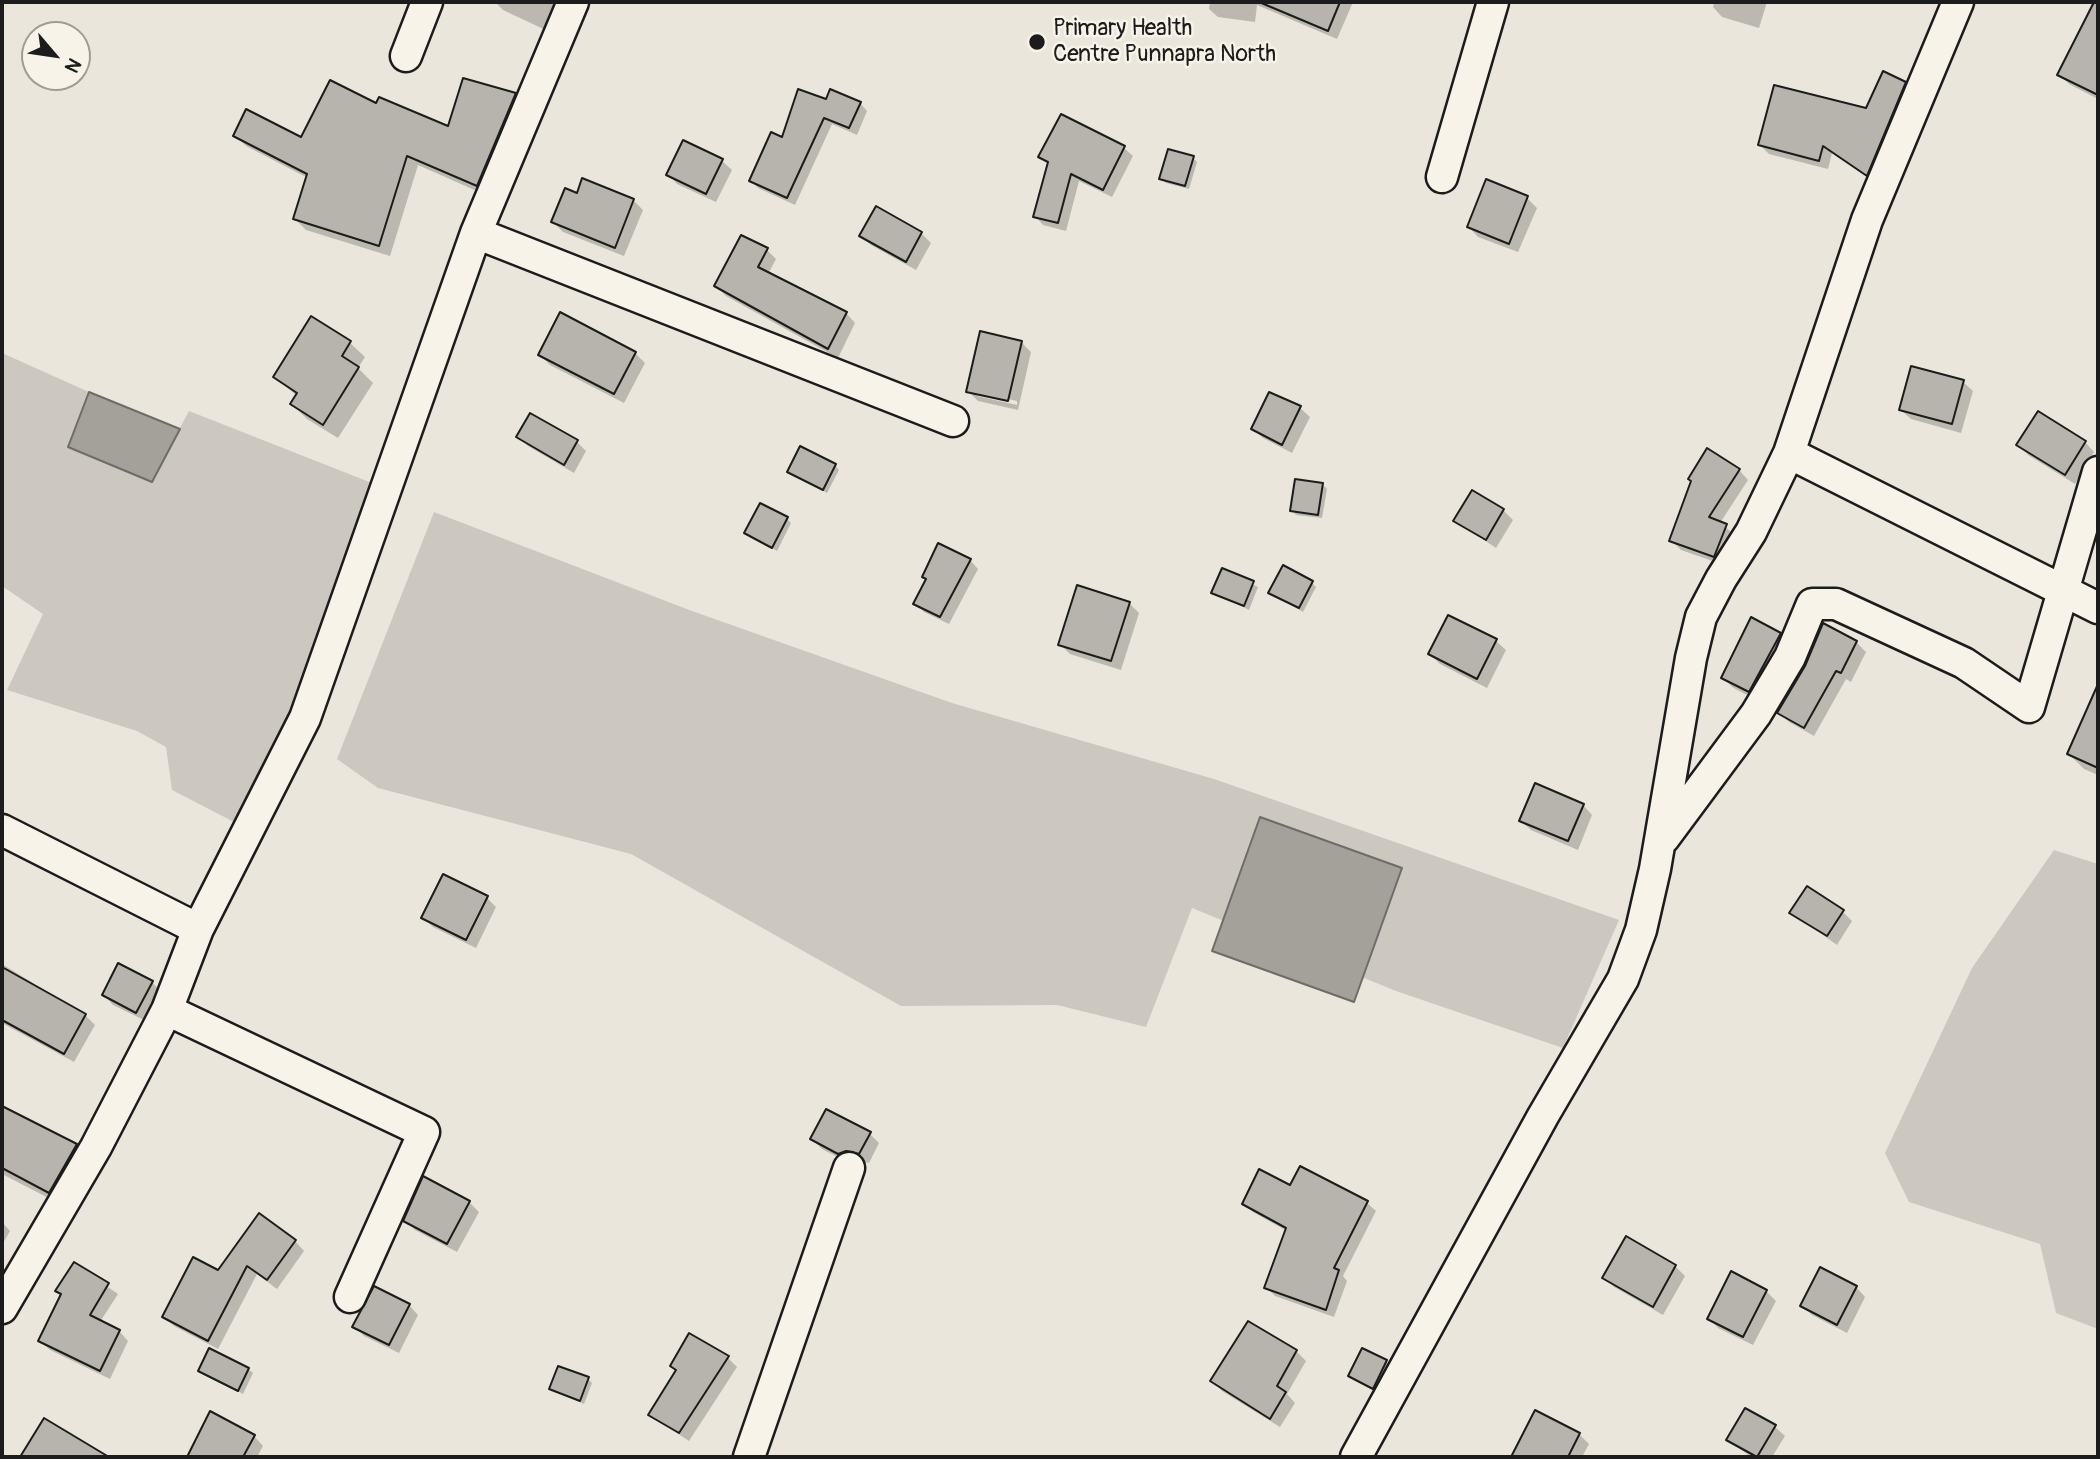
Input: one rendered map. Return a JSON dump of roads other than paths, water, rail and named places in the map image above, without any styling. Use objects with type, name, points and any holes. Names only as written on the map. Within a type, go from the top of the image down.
[{"type":"street","points":[[406,56],[427,2]]},
{"type":"street","points":[[2,1308],[96,1147],[167,1010],[198,929],[305,718],[476,233],[573,2]]},
{"type":"street","points":[[1442,177],[1493,2]]},
{"type":"street","points":[[1356,1457],[1543,1116],[1623,979],[1641,930],[1660,844],[1691,658],[1701,617],[1751,532],[1789,453],[1867,219],[1958,2]]},
{"type":"street","points":[[476,233],[954,421]]},
{"type":"street","points":[[1789,453],[1931,526],[2062,587],[2098,608]]},
{"type":"street","points":[[1660,844],[1756,714],[1790,657],[1812,604],[1836,604],[1964,663],[2029,707],[2098,471]]},
{"type":"street","points":[[2,830],[198,929]]},
{"type":"street","points":[[167,1010],[424,1132],[351,1297]]},
{"type":"street","points":[[749,1457],[849,1168]]},
{"type":"place","name":"Primary Health Centre Punnapra North","points":[[1037,42]]}]
